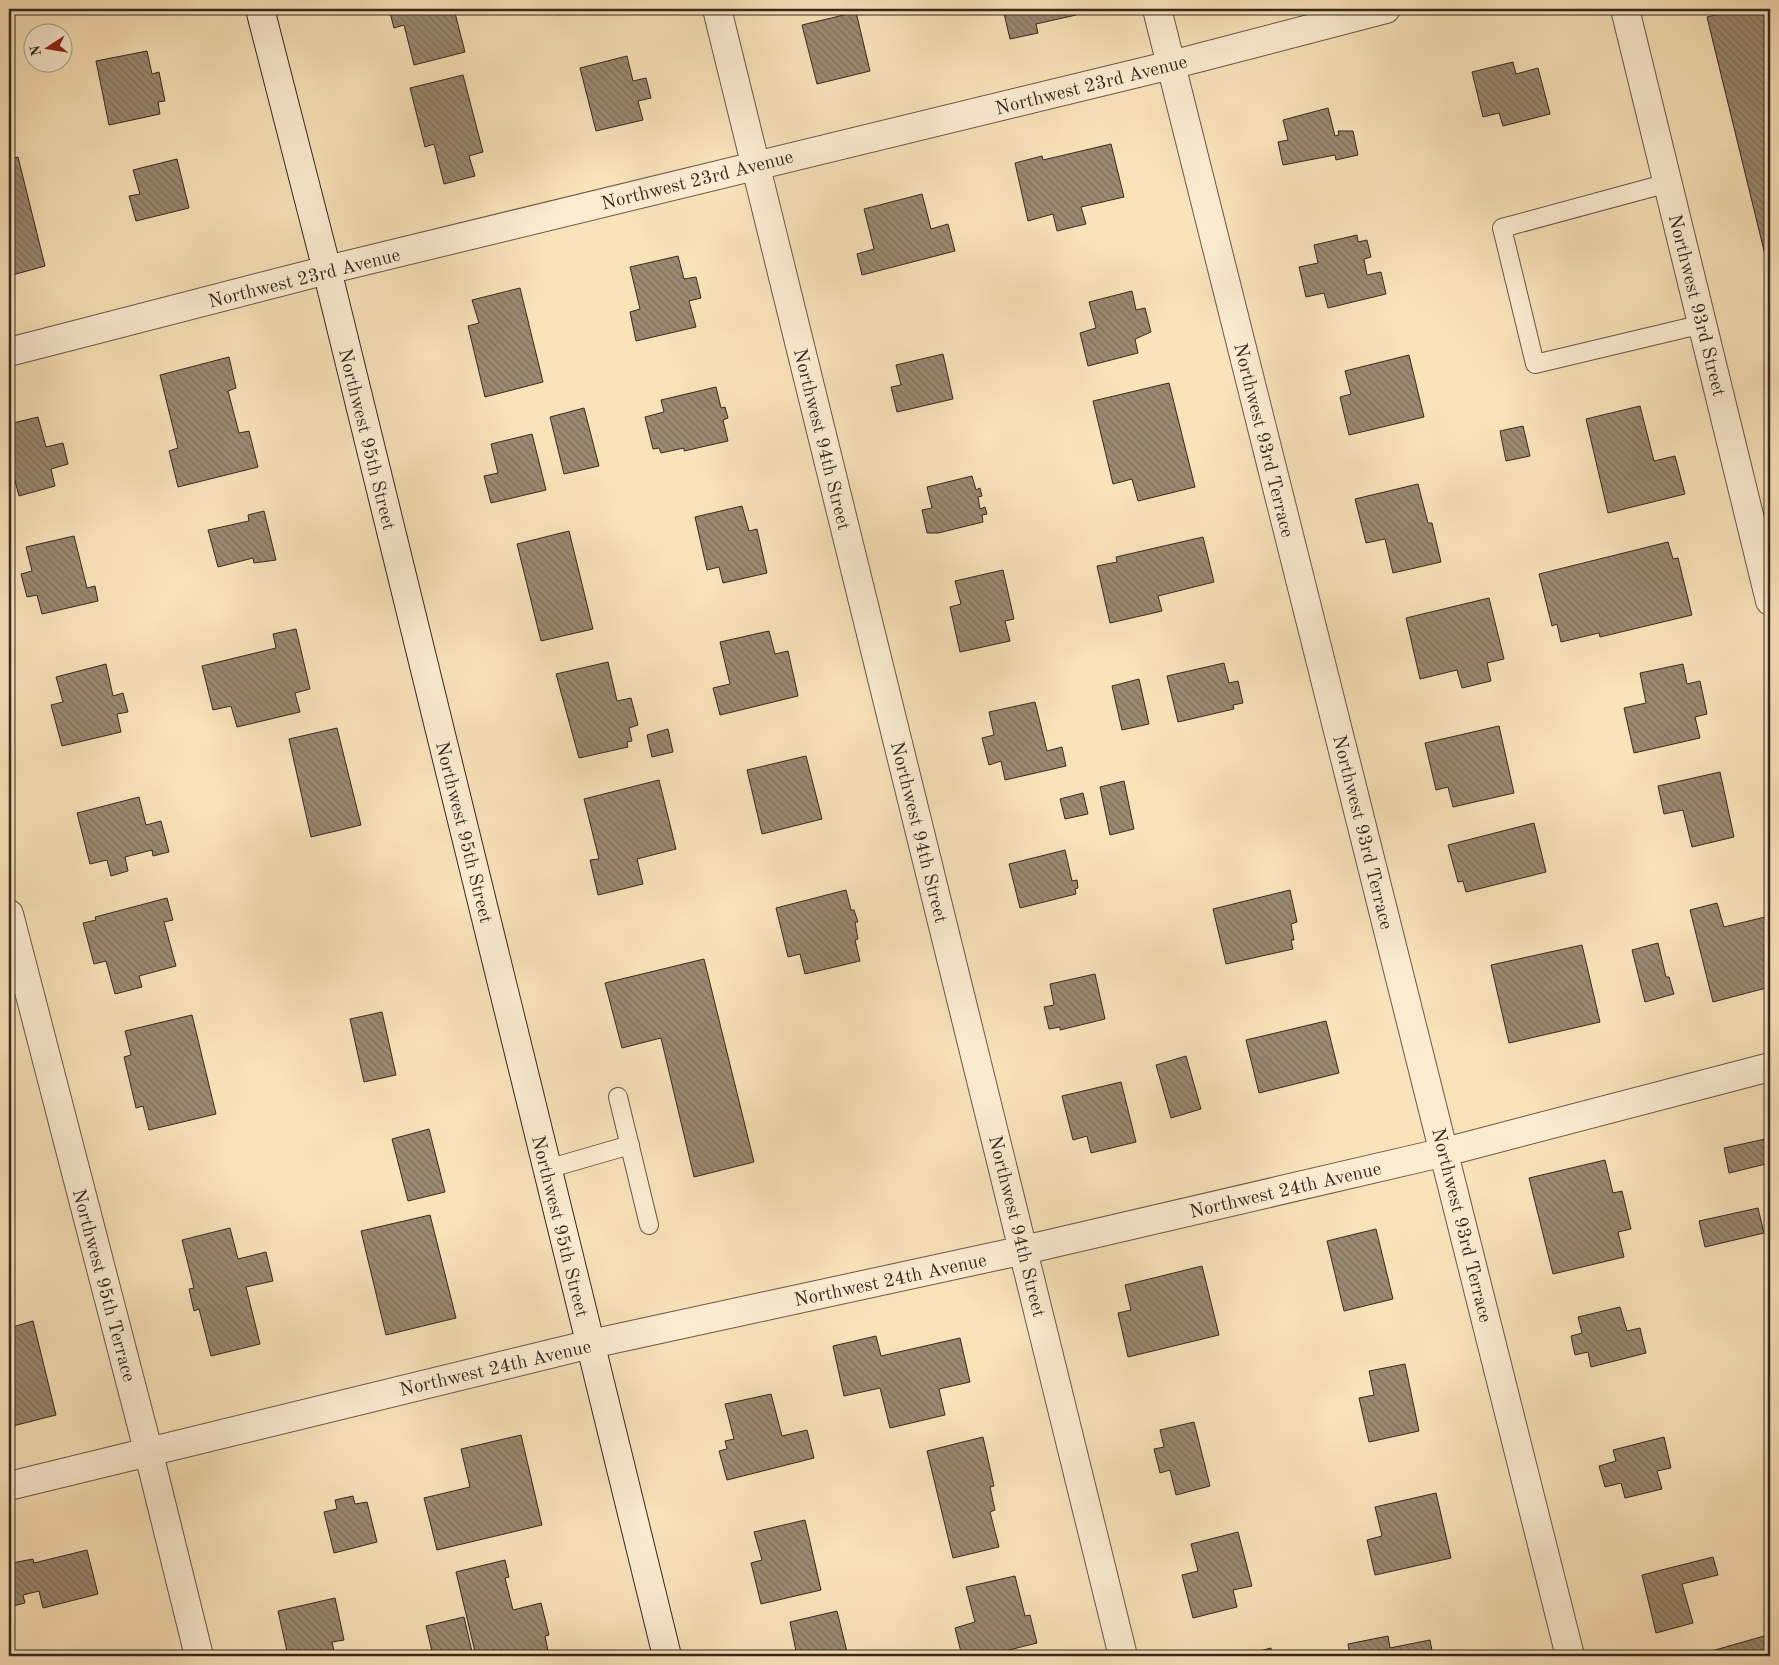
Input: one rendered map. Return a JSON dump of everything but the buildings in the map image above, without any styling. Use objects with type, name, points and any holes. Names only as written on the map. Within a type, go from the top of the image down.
[{"type":"street","name":"Northwest 95th Street","points":[[260,9],[327,270],[667,1656]]},
{"type":"street","name":"Northwest 94th Street","points":[[717,9],[1123,1656]]},
{"type":"street","name":"Northwest 93rd Terrace","points":[[1157,9],[1570,1656]]},
{"type":"street","name":"Northwest 23rd Avenue","points":[[9,352],[327,270],[1171,65],[1386,9]]},
{"type":"street","name":"Northwest 93rd Street","points":[[1626,9],[1703,324],[1767,572],[1770,601]]},
{"type":"street","name":"Northwest 95th Terrace","points":[[9,914],[148,1450],[199,1656]]},
{"type":"street","name":"Northwest 24th Avenue","points":[[9,1486],[148,1450],[591,1344],[1024,1250],[1445,1152],[1770,1067]]},
{"type":"lane","points":[[1668,183],[1502,228],[1535,364],[1703,324]]},
{"type":"lane","points":[[618,1097],[649,1224]]},
{"type":"lane","points":[[547,1169],[630,1145]]}]
